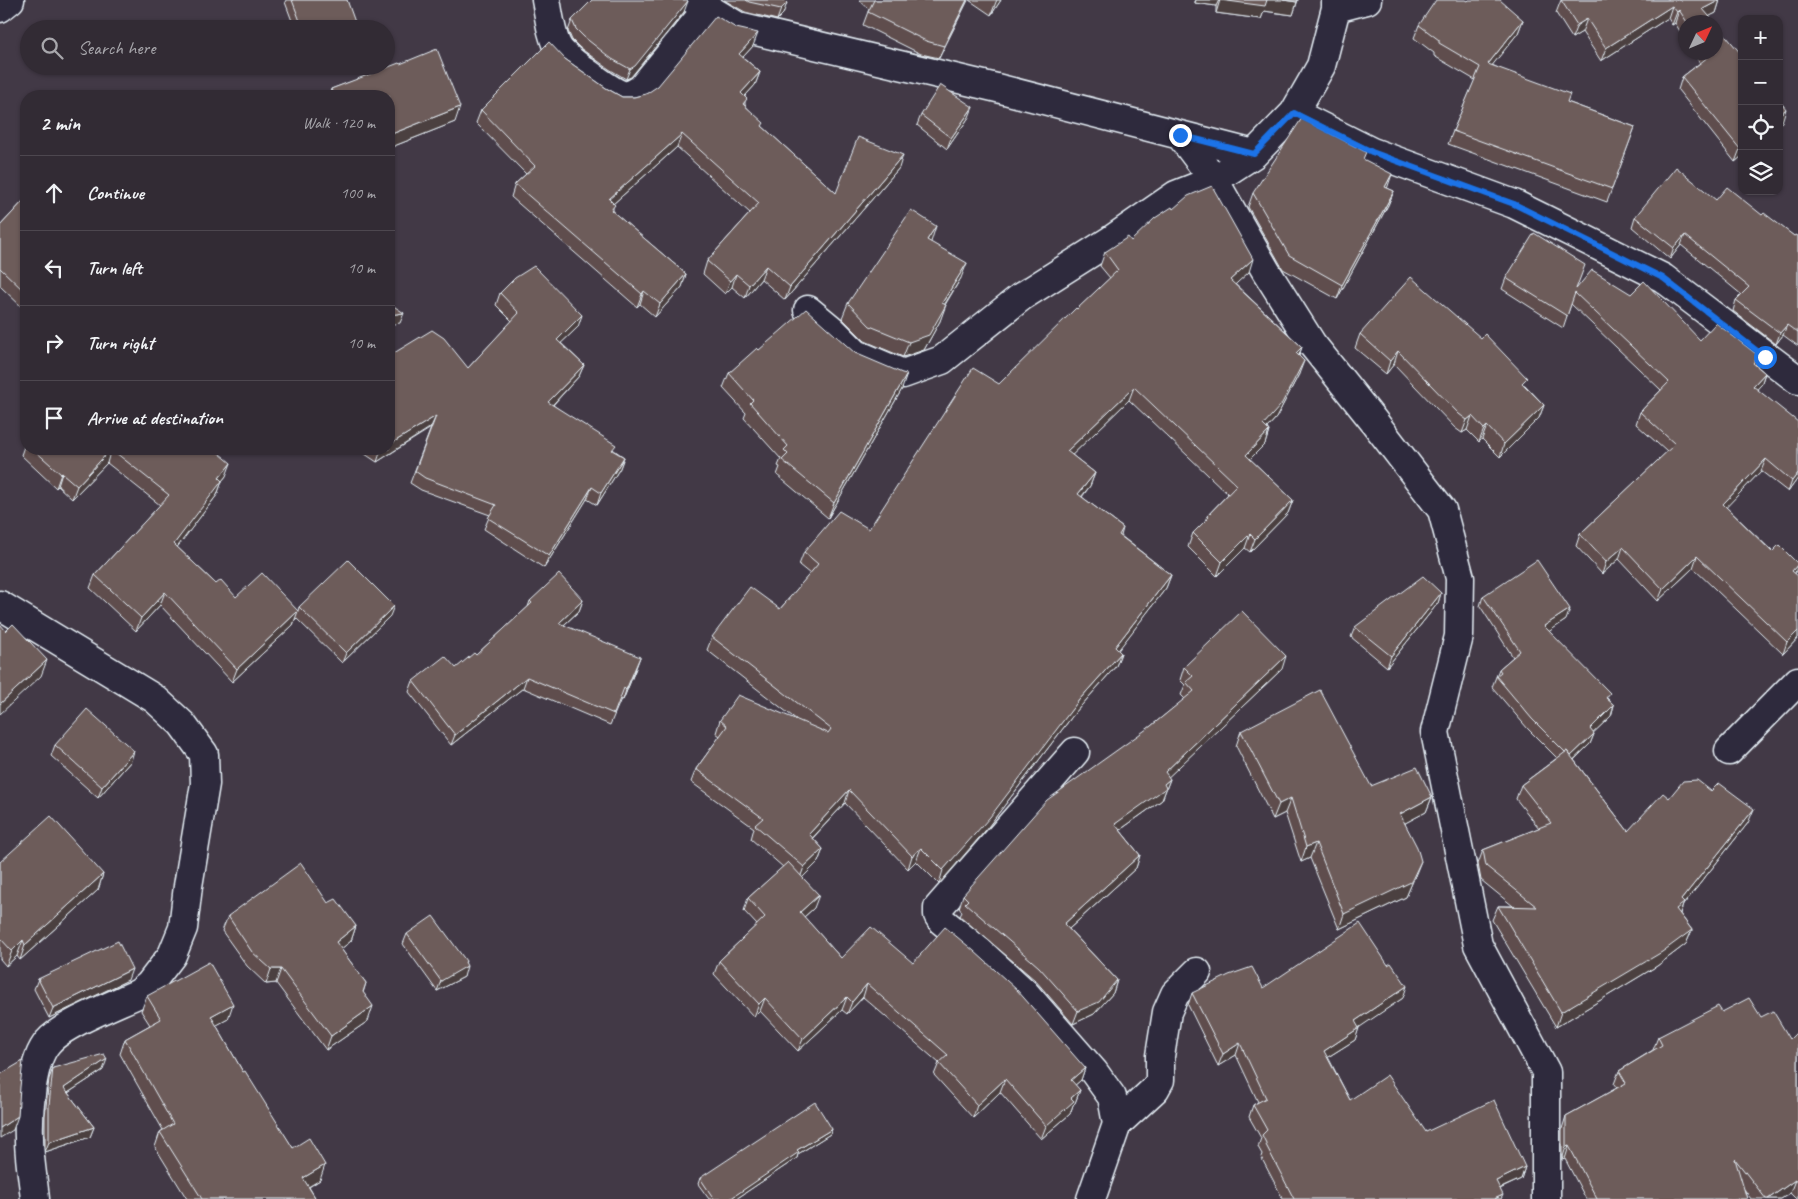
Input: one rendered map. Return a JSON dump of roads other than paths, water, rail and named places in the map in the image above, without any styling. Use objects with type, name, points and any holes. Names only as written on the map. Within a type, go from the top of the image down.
[{"type":"street","points":[[0,8],[10,0]]},
{"type":"street","points":[[546,0],[551,28],[560,49],[595,78],[622,95],[634,93],[641,89],[701,4],[739,27],[997,88],[1254,154]]},
{"type":"street","points":[[808,310],[831,328],[856,354],[903,374],[942,360],[1020,297],[1112,240],[1176,196],[1214,180],[1254,154],[1294,113],[1321,66],[1336,4],[1367,0]]},
{"type":"street","points":[[1294,113],[1372,152],[1514,204],[1663,278],[1798,380]]},
{"type":"street","points":[[1180,135],[1214,180],[1266,271],[1312,344],[1442,510],[1460,578],[1459,636],[1435,732],[1478,945],[1546,1072],[1546,1199]]},
{"type":"street","points":[[0,605],[155,699],[182,724],[204,754],[205,784],[183,928],[172,955],[149,984],[139,993],[65,1028],[48,1041],[39,1055],[32,1085],[29,1138],[36,1199]]},
{"type":"street","points":[[1729,751],[1798,682]]},
{"type":"street","points":[[1075,752],[938,908],[938,915],[942,921],[1024,992],[1094,1072],[1112,1097],[1117,1124]]},
{"type":"street","points":[[1091,1199],[1117,1124],[1155,1090],[1160,1080],[1160,1056],[1167,1012],[1175,994],[1197,972]]}]
